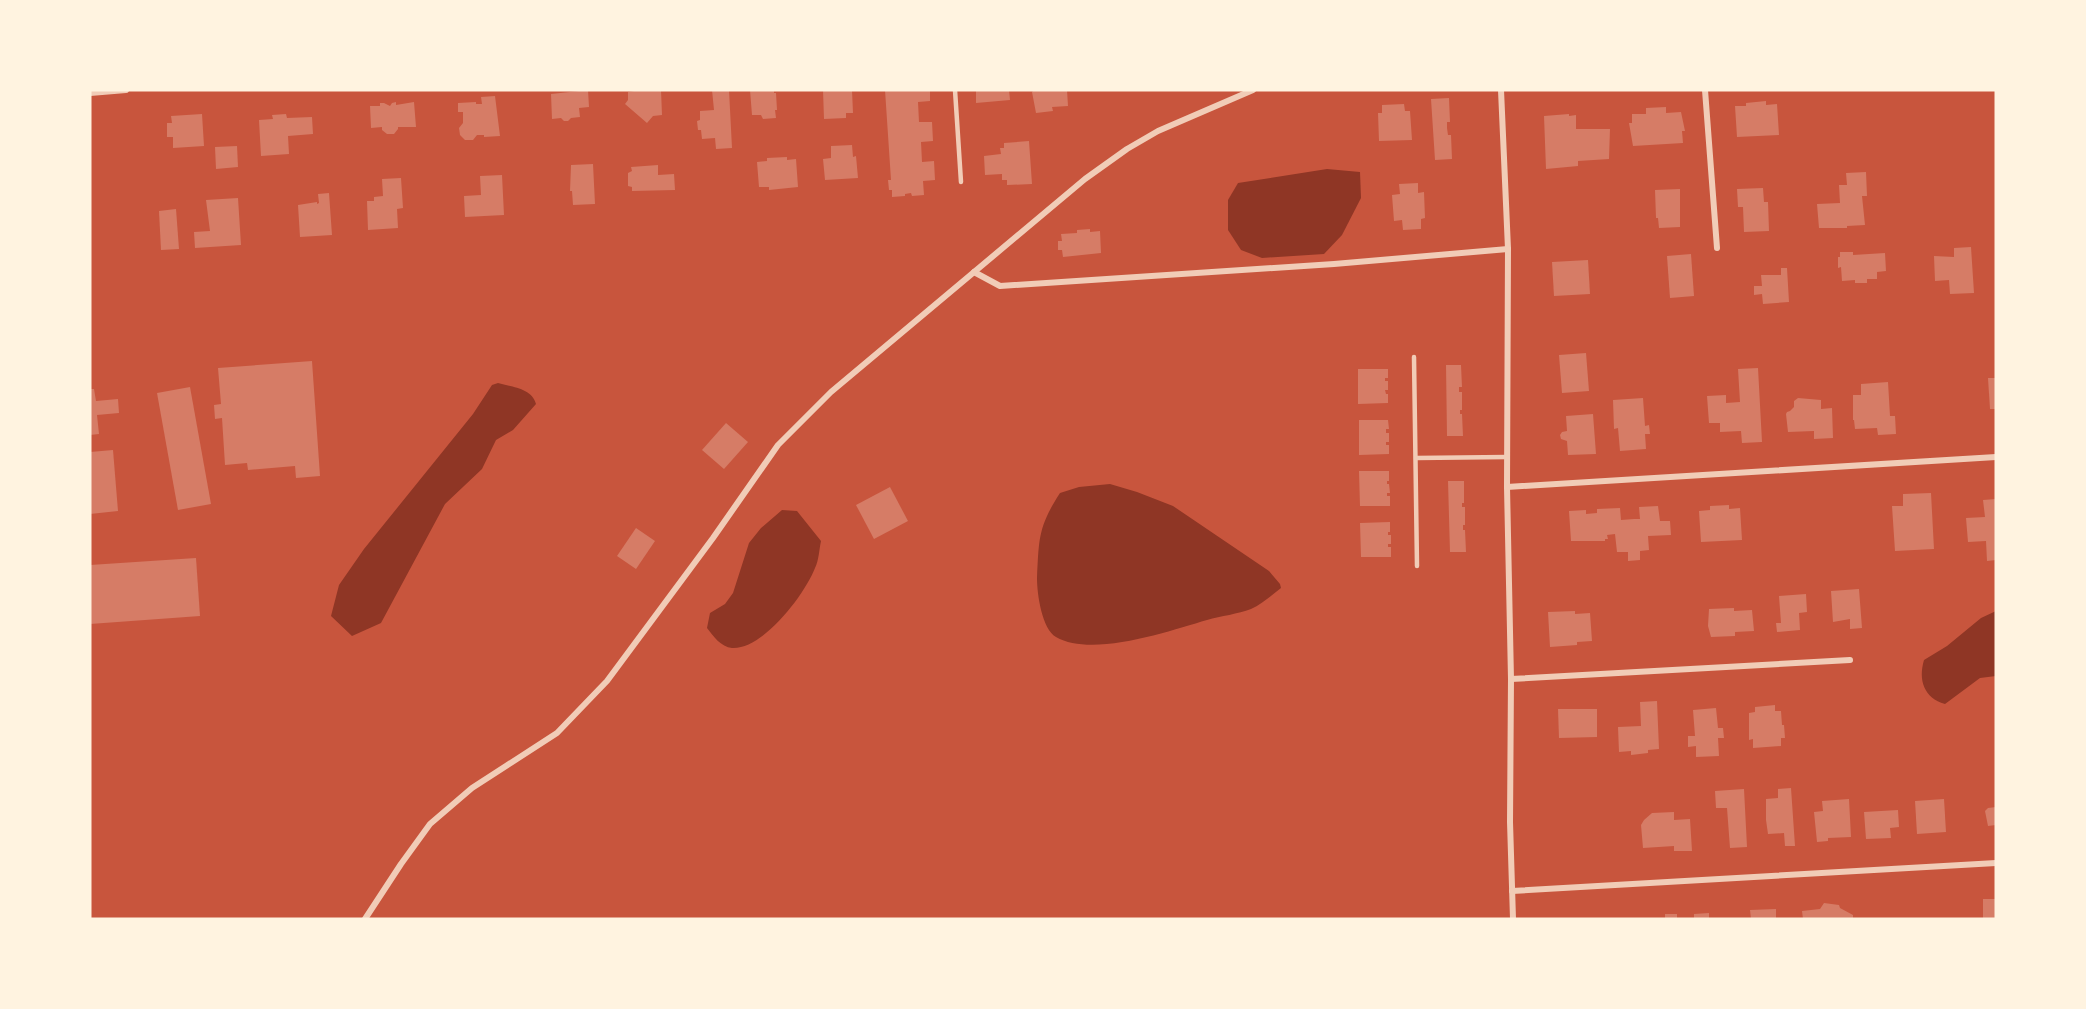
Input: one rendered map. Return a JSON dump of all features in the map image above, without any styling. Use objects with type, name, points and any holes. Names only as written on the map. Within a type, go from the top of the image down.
[{"type":"street","points":[[90,93],[126,90]]},
{"type":"street","points":[[365,919],[430,824],[472,788],[557,733],[607,681],[778,446],[831,392],[1084,179],[1127,148],[1158,131],[1253,90]]},
{"type":"street","points":[[1501,90],[1508,249],[1507,487],[1513,919]]},
{"type":"street","points":[[1705,90],[1717,248]]},
{"type":"street","points":[[974,272],[1000,286],[1334,264],[1508,249]]},
{"type":"street","points":[[1507,487],[1996,457]]},
{"type":"street","points":[[1511,679],[1850,660]]},
{"type":"street","points":[[1512,891],[1996,863]]},
{"type":"lane","points":[[955,90],[961,183]]},
{"type":"lane","points":[[1414,357],[1417,566]]},
{"type":"lane","points":[[1416,458],[1507,458]]},
{"type":"shaded area","points":[[1327,169],[1360,172],[1361,198],[1342,235],[1324,254],[1262,258],[1241,250],[1228,230],[1228,200],[1238,183]]},
{"type":"shaded area","points":[[498,383],[526,391],[536,404],[513,430],[496,440],[482,469],[445,504],[381,623],[352,636],[331,616],[339,585],[364,549],[473,414],[492,385]]},
{"type":"shaded area","points":[[1110,484],[1173,506],[1269,571],[1281,588],[1251,609],[1152,636],[1110,644],[1089,645],[1071,643],[1056,637],[1047,627],[1038,593],[1038,553],[1047,515],[1060,493],[1079,487]]},
{"type":"shaded area","points":[[782,510],[797,511],[821,541],[816,565],[793,605],[769,630],[757,640],[744,646],[732,648],[724,646],[707,628],[710,613],[725,604],[733,593],[749,543],[761,528]]},
{"type":"shaded area","points":[[1996,611],[1996,676],[1980,678],[1945,704],[1932,697],[1922,681],[1924,660],[1947,646],[1981,618]]},
{"type":"building","points":[[588,90],[589,107],[579,108],[580,117],[571,118],[568,121],[561,118],[552,119],[551,94]]},
{"type":"building","points":[[661,90],[662,115],[653,116],[647,123],[625,104],[628,100],[628,92]]},
{"type":"building","points":[[712,90],[729,90],[732,148],[716,149],[715,138],[702,139],[701,130],[698,130],[697,121],[700,120],[700,111],[714,110]]},
{"type":"building","points":[[750,90],[774,90],[776,118],[763,119],[761,115],[752,115]]},
{"type":"building","points":[[823,90],[852,90],[853,113],[846,113],[846,118],[824,119]]},
{"type":"building","points":[[885,90],[930,90],[930,101],[918,102],[919,122],[932,122],[933,141],[921,142],[922,162],[934,161],[935,180],[923,181],[924,195],[912,196],[911,193],[892,197],[892,190],[889,190],[888,180],[891,180]]},
{"type":"building","points":[[976,90],[1009,90],[1010,100],[976,103]]},
{"type":"building","points":[[1034,90],[1067,90],[1068,106],[1052,107],[1053,111],[1036,113],[1032,92]]},
{"type":"building","points":[[495,96],[500,136],[477,135],[473,140],[465,140],[460,135],[459,128],[463,123],[463,112],[458,112],[458,103],[482,104],[481,97]]},
{"type":"building","points":[[1449,98],[1450,122],[1447,122],[1447,128],[1448,135],[1451,135],[1452,159],[1435,160],[1431,99]]},
{"type":"building","points":[[1766,101],[1766,105],[1777,104],[1779,135],[1737,137],[1735,106]]},
{"type":"building","points":[[396,102],[396,105],[414,102],[416,127],[398,127],[394,134],[387,134],[382,127],[371,128],[370,106],[380,106],[380,103],[384,103],[390,106]]},
{"type":"building","points":[[1404,104],[1405,111],[1410,111],[1412,140],[1379,141],[1378,113],[1382,113],[1382,105]]},
{"type":"building","points":[[1666,107],[1666,113],[1681,112],[1685,131],[1682,131],[1683,143],[1633,146],[1629,123],[1632,123],[1632,114],[1646,114],[1646,108]]},
{"type":"building","points":[[202,114],[204,146],[173,148],[173,137],[167,137],[167,123],[172,123],[171,116]]},
{"type":"building","points":[[286,114],[287,118],[312,117],[313,134],[288,136],[289,154],[261,156],[259,120],[273,119],[272,115]]},
{"type":"building","points":[[1569,114],[1569,116],[1576,115],[1576,129],[1610,129],[1609,159],[1578,161],[1578,166],[1546,169],[1544,116]]},
{"type":"building","points":[[1029,141],[1032,184],[1007,185],[1007,180],[1002,180],[1002,174],[985,175],[984,156],[1001,154],[1000,148],[1004,148],[1004,143]]},
{"type":"building","points":[[852,145],[853,157],[856,156],[858,178],[825,180],[823,159],[831,158],[831,146]]},
{"type":"building","points":[[237,146],[238,167],[216,169],[215,147]]},
{"type":"building","points":[[787,157],[787,160],[796,159],[798,187],[769,190],[769,187],[759,187],[757,162],[767,161],[767,158]]},
{"type":"building","points":[[593,164],[595,204],[573,205],[572,191],[570,191],[571,165]]},
{"type":"building","points":[[658,165],[658,175],[674,174],[675,190],[632,191],[632,187],[628,186],[628,173],[632,171],[631,167]]},
{"type":"building","points":[[1866,172],[1867,196],[1862,196],[1865,225],[1847,226],[1847,228],[1819,228],[1817,204],[1840,203],[1839,185],[1847,185],[1846,173]]},
{"type":"building","points":[[502,175],[504,215],[465,217],[464,196],[481,195],[480,176]]},
{"type":"building","points":[[401,178],[403,208],[397,209],[398,228],[368,230],[367,201],[374,201],[374,197],[383,196],[382,179]]},
{"type":"building","points":[[1418,183],[1418,193],[1424,192],[1425,218],[1421,219],[1421,229],[1403,230],[1402,220],[1394,221],[1392,195],[1400,194],[1399,184]]},
{"type":"building","points":[[1763,188],[1764,202],[1768,202],[1769,231],[1744,232],[1743,207],[1738,207],[1737,189]]},
{"type":"building","points":[[1680,189],[1680,227],[1659,228],[1658,218],[1656,218],[1655,190]]},
{"type":"building","points":[[329,193],[332,235],[300,237],[298,205],[317,202],[317,204],[319,203],[318,194]]},
{"type":"building","points":[[238,198],[241,245],[195,248],[194,232],[210,231],[206,200]]},
{"type":"building","points":[[176,209],[179,249],[161,250],[159,211]]},
{"type":"building","points":[[1090,229],[1090,232],[1100,231],[1101,253],[1063,257],[1062,250],[1058,250],[1058,241],[1062,241],[1061,234]]},
{"type":"building","points":[[1971,247],[1974,293],[1950,294],[1949,280],[1935,281],[1934,256],[1954,257],[1954,248]]},
{"type":"building","points":[[1840,252],[1853,252],[1853,255],[1885,253],[1886,271],[1877,272],[1877,279],[1867,279],[1867,283],[1855,283],[1855,280],[1842,281],[1841,267],[1838,268]]},
{"type":"building","points":[[1691,254],[1694,296],[1670,298],[1667,256]]},
{"type":"building","points":[[1588,260],[1590,294],[1554,296],[1552,262]]},
{"type":"building","points":[[1781,268],[1787,268],[1789,302],[1763,304],[1762,294],[1754,295],[1754,286],[1762,286],[1761,275],[1781,275]]},
{"type":"building","points":[[1586,353],[1589,391],[1562,393],[1559,355]]},
{"type":"building","points":[[312,361],[320,476],[296,478],[295,466],[248,470],[247,463],[225,465],[222,418],[215,419],[214,405],[221,404],[218,368]]},
{"type":"building","points":[[1446,365],[1461,365],[1462,387],[1459,387],[1459,392],[1462,392],[1460,414],[1462,414],[1463,436],[1447,436]]},
{"type":"building","points":[[1758,368],[1762,442],[1742,443],[1741,431],[1720,432],[1720,423],[1709,423],[1707,396],[1726,395],[1726,403],[1740,402],[1738,369]]},
{"type":"building","points":[[1358,369],[1388,369],[1388,378],[1385,378],[1385,381],[1388,381],[1388,390],[1385,390],[1388,394],[1388,403],[1358,404]]},
{"type":"building","points":[[1988,378],[1996,378],[1996,409],[1990,409]]},
{"type":"building","points":[[1888,382],[1890,416],[1895,416],[1896,434],[1878,435],[1877,428],[1855,429],[1853,395],[1861,395],[1861,384]]},
{"type":"building","points":[[190,387],[211,504],[178,510],[157,393]]},
{"type":"building","points":[[90,389],[94,389],[96,401],[118,399],[119,413],[97,415],[99,434],[90,435]]},
{"type":"building","points":[[1643,398],[1645,426],[1649,425],[1650,434],[1645,434],[1646,449],[1620,451],[1618,428],[1614,429],[1613,400]]},
{"type":"building","points":[[1798,398],[1821,400],[1821,409],[1832,408],[1833,438],[1814,439],[1814,431],[1788,432],[1786,414],[1794,407],[1794,401]]},
{"type":"building","points":[[1593,414],[1596,454],[1568,455],[1567,441],[1561,439],[1560,435],[1567,431],[1566,416]]},
{"type":"building","points":[[1359,420],[1388,420],[1389,429],[1386,429],[1386,433],[1389,433],[1389,442],[1386,442],[1386,445],[1389,445],[1389,454],[1359,455]]},
{"type":"building","points":[[726,423],[748,442],[724,469],[702,450]]},
{"type":"building","points":[[113,450],[118,511],[90,514],[90,452]]},
{"type":"building","points":[[1359,471],[1389,471],[1387,484],[1389,484],[1390,493],[1387,493],[1387,496],[1390,496],[1390,506],[1360,506]]},
{"type":"building","points":[[1448,481],[1464,481],[1462,507],[1465,507],[1463,530],[1465,530],[1466,552],[1450,552]]},
{"type":"building","points":[[890,487],[908,521],[874,539],[856,505]]},
{"type":"building","points":[[1931,493],[1934,549],[1895,551],[1892,506],[1903,506],[1903,494]]},
{"type":"building","points":[[1996,499],[1996,560],[1987,561],[1986,541],[1968,542],[1966,518],[1985,517],[1983,500]]},
{"type":"building","points":[[1729,505],[1729,509],[1740,508],[1742,540],[1701,542],[1699,511],[1710,510],[1710,506]]},
{"type":"building","points":[[1658,506],[1660,521],[1670,521],[1671,535],[1648,536],[1649,550],[1640,551],[1640,560],[1628,561],[1628,552],[1617,552],[1615,534],[1607,535],[1608,539],[1605,541],[1571,541],[1569,511],[1586,510],[1586,514],[1597,513],[1597,509],[1620,508],[1621,520],[1640,519],[1639,507]]},
{"type":"building","points":[[1390,522],[1388,535],[1391,535],[1391,544],[1388,544],[1388,547],[1391,547],[1391,557],[1361,557],[1360,523]]},
{"type":"building","points":[[636,528],[655,541],[636,569],[617,556]]},
{"type":"building","points":[[196,558],[200,616],[90,624],[90,565]]},
{"type":"building","points":[[1859,589],[1862,628],[1850,629],[1850,619],[1833,622],[1831,591]]},
{"type":"building","points":[[1806,594],[1807,612],[1799,613],[1800,630],[1777,632],[1776,623],[1781,623],[1779,596]]},
{"type":"building","points":[[1734,608],[1734,611],[1752,610],[1754,631],[1735,632],[1735,636],[1711,637],[1708,626],[1709,609]]},
{"type":"building","points":[[1575,611],[1575,614],[1590,613],[1592,641],[1577,642],[1577,645],[1550,647],[1548,612]]},
{"type":"building","points":[[1657,701],[1659,749],[1631,755],[1631,751],[1619,752],[1618,727],[1641,726],[1640,702]]},
{"type":"building","points":[[1775,705],[1775,711],[1781,711],[1782,725],[1784,725],[1785,738],[1781,738],[1781,746],[1753,748],[1753,739],[1749,740],[1749,713],[1755,712],[1755,707]]},
{"type":"building","points":[[1716,708],[1718,728],[1723,728],[1724,738],[1718,738],[1719,756],[1696,757],[1696,746],[1688,747],[1688,736],[1695,736],[1693,710]]},
{"type":"building","points":[[1558,709],[1597,709],[1597,737],[1559,738]]},
{"type":"building","points":[[1791,788],[1795,846],[1785,846],[1784,833],[1768,834],[1766,799],[1778,798],[1778,789]]},
{"type":"building","points":[[1744,789],[1747,847],[1730,848],[1727,808],[1716,808],[1715,791]]},
{"type":"building","points":[[1849,799],[1851,837],[1828,838],[1828,841],[1817,842],[1814,812],[1823,811],[1822,801]]},
{"type":"building","points":[[1944,799],[1946,832],[1917,834],[1915,801]]},
{"type":"building","points":[[1996,807],[1996,825],[1988,826],[1985,811]]},
{"type":"building","points":[[1898,810],[1899,827],[1890,828],[1891,838],[1866,839],[1864,812]]},
{"type":"building","points":[[1674,812],[1674,820],[1690,819],[1692,851],[1674,851],[1674,846],[1643,848],[1641,825],[1644,820],[1652,813]]},
{"type":"building","points":[[1983,899],[1996,899],[1996,919],[1983,919]]},
{"type":"building","points":[[1824,903],[1839,905],[1840,908],[1853,915],[1853,919],[1803,919],[1802,911],[1820,909]]},
{"type":"building","points":[[1776,909],[1776,919],[1751,919],[1750,910]]},
{"type":"building","points":[[1709,913],[1709,919],[1694,919],[1694,914]]},
{"type":"building","points":[[1665,914],[1677,914],[1677,919],[1665,919]]}]
